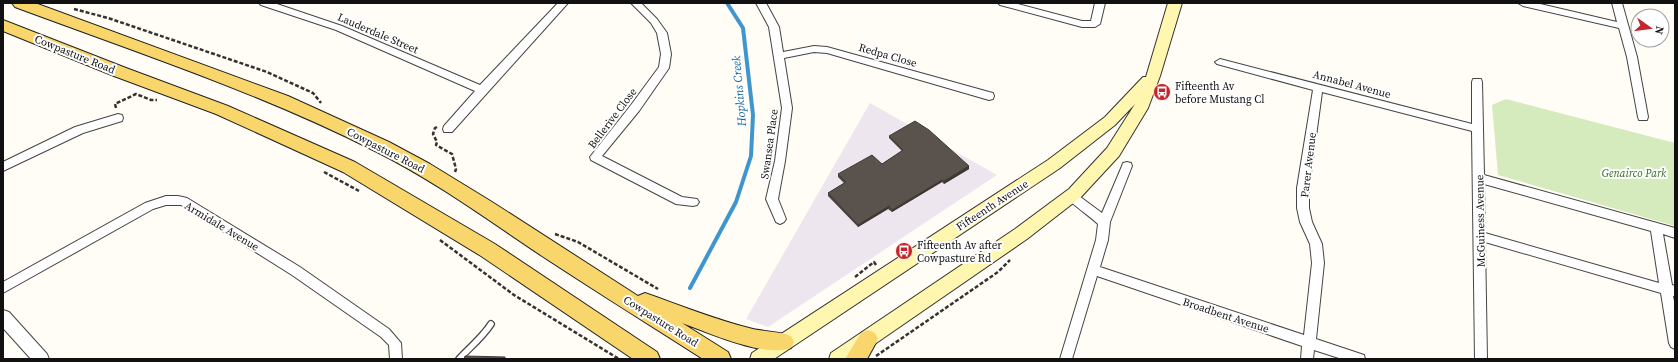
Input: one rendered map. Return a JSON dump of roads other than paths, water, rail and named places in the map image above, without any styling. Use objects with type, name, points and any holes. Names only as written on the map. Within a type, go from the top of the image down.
[{"type":"main road","name":"Cowpasture Road","points":[[20,3],[282,100],[383,147],[424,169],[722,359]]},
{"type":"main road","name":"Fifteenth Avenue","points":[[838,359],[1022,234],[1071,196],[1112,152],[1141,108],[1153,76],[1175,3]]},
{"type":"main road","name":"Cowpasture Road","points":[[3,25],[120,72],[222,110],[349,167],[488,250],[650,359]]},
{"type":"main road","name":"Fifteenth Avenue","points":[[759,359],[1054,164],[1110,121],[1153,76]]},
{"type":"main road","points":[[616,292],[748,337],[766,341],[784,342]]},
{"type":"main road","points":[[855,359],[868,339]]},
{"type":"street","name":"Lauderdale Street","points":[[264,3],[339,28],[482,90]]},
{"type":"street","points":[[448,129],[563,3]]},
{"type":"street","name":"Bellerive Close","points":[[636,3],[662,33],[666,54],[664,68],[635,108],[595,157],[680,201],[693,202]]},
{"type":"street","name":"Swansea Place","points":[[761,3],[774,27],[787,108],[780,161],[772,199],[780,219]]},
{"type":"street","points":[[1003,3],[1082,24],[1095,24],[1100,3]]},
{"type":"street","points":[[1523,3],[1624,26]]},
{"type":"street","points":[[1617,3],[1632,58],[1643,117]]},
{"type":"street","name":"Redpa Close","points":[[779,56],[814,49],[827,50],[989,96]]},
{"type":"street","name":"Annabel Avenue","points":[[1220,62],[1478,129]]},
{"type":"street","name":"McGuiness Avenue","points":[[1477,82],[1482,359]]},
{"type":"street","name":"Parer Avenue","points":[[1307,359],[1318,263],[1316,244],[1306,222],[1303,208],[1303,188],[1318,87]]},
{"type":"street","points":[[3,167],[79,130],[118,118]]},
{"type":"street","points":[[1066,359],[1102,240],[1104,222],[1127,166]]},
{"type":"street","points":[[1479,178],[1675,233]]},
{"type":"street","points":[[1071,196],[1086,206],[1104,222]]},
{"type":"street","name":"Armidale Avenue","points":[[3,288],[149,206],[161,201],[172,199],[183,201],[296,271],[386,333],[394,344],[396,359]]},
{"type":"street","points":[[1656,227],[1670,290],[1675,343]]},
{"type":"street","points":[[1480,236],[1649,286],[1670,290]]},
{"type":"street","name":"Broadbent Avenue","points":[[1093,270],[1359,359]]},
{"type":"street","points":[[3,317],[41,359]]},
{"type":"lane","points":[[459,359],[471,346],[484,337],[491,324]]},
{"type":"waterway","name":"Hopkins Creek","points":[[690,288],[736,202],[751,156],[753,115],[743,28],[727,3]]},
{"type":"place","name":"Fifteenth Av before Mustang Cl","points":[[1162,92]]},
{"type":"place","name":"Fifteenth Av after Cowpasture Rd","points":[[904,251]]},
{"type":"park label","name":"Genairco Park","points":[[1634,173]]}]
